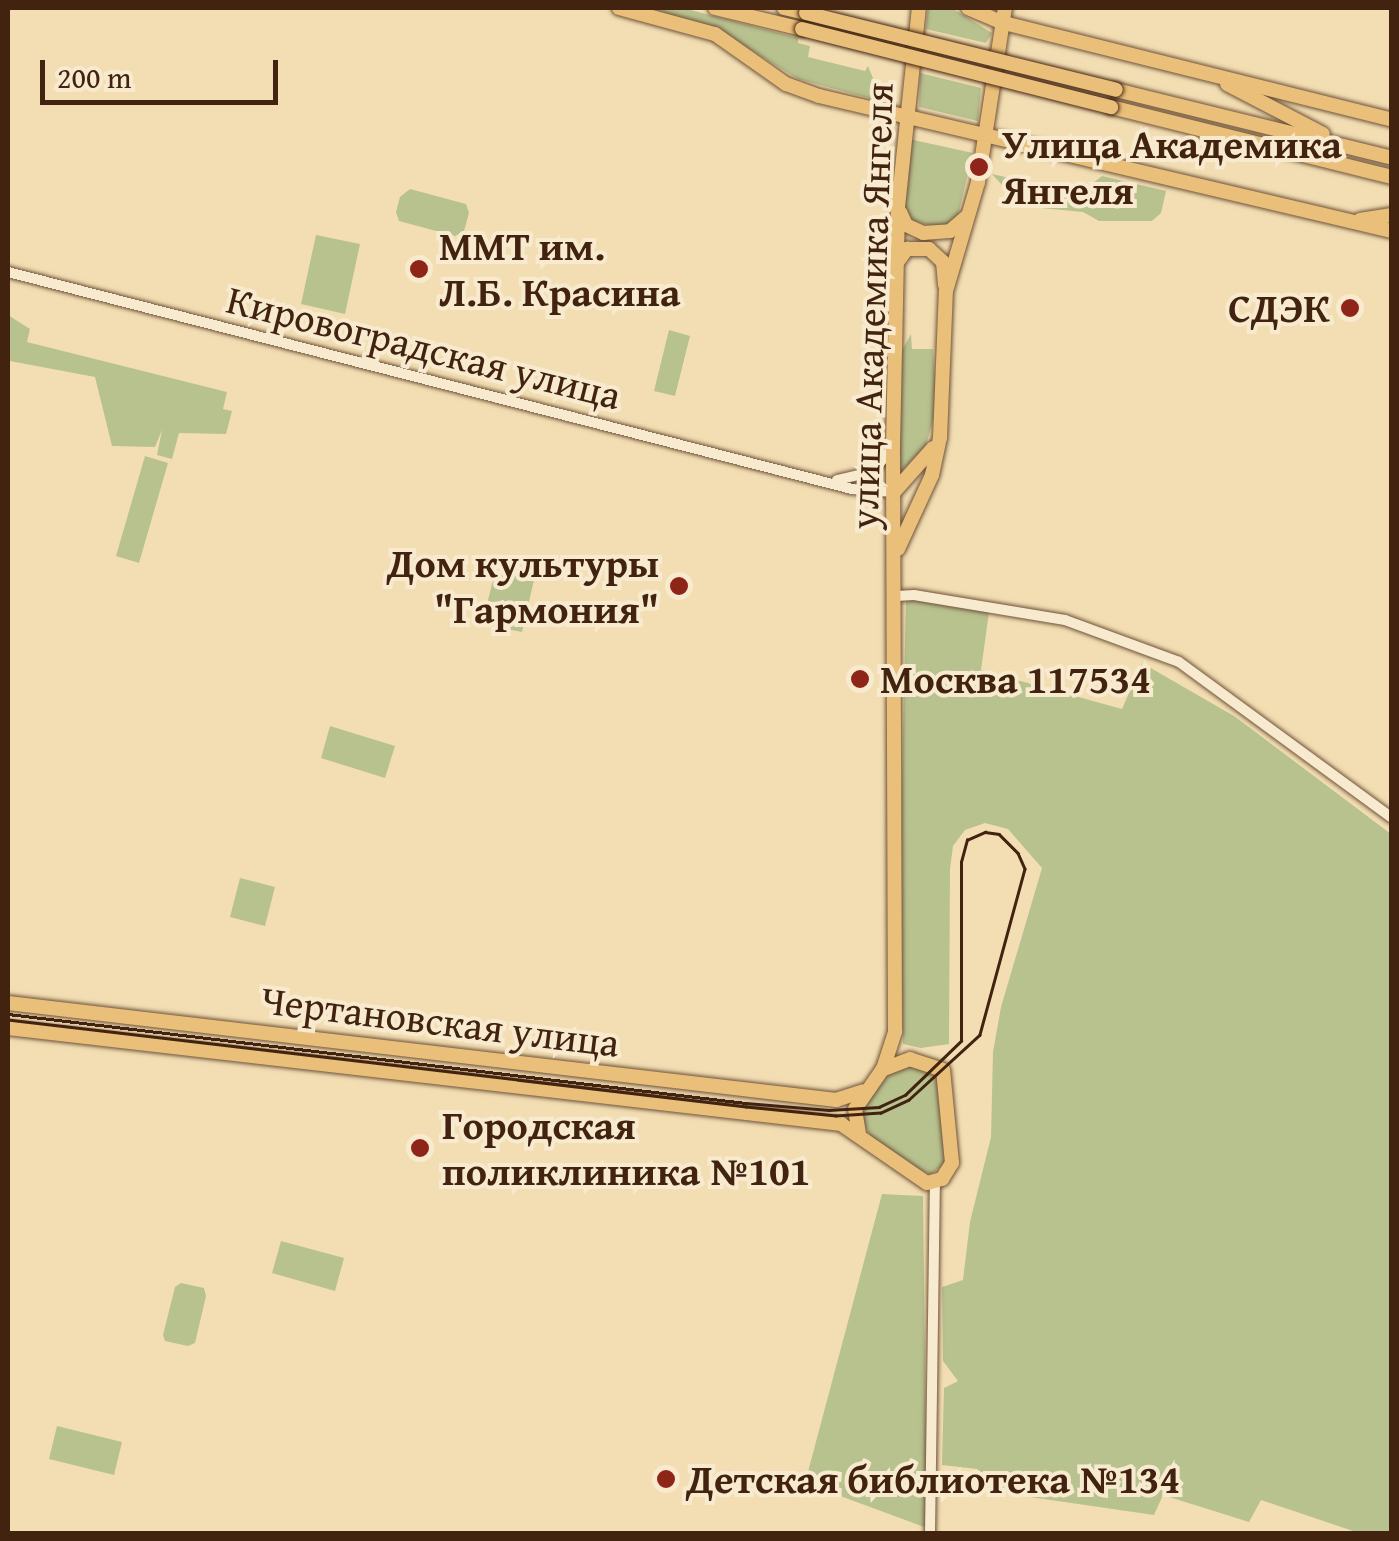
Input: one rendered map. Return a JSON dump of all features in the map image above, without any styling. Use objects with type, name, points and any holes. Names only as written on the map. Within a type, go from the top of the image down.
[{"type":"main road","points":[[619,8],[715,34],[797,89],[1392,232]]},
{"type":"main road","points":[[715,8],[1392,178]]},
{"type":"main road","points":[[784,8],[1392,158]]},
{"type":"main road","name":"улица Академика Янгеля","points":[[882,1070],[895,1030],[896,264],[904,117],[919,8]]},
{"type":"main road","points":[[968,8],[1392,120]]},
{"type":"main road","name":"улица Академика Янгеля","points":[[896,554],[932,475],[940,438],[946,291],[970,212],[987,136],[1004,15]]},
{"type":"main road","points":[[1205,72],[1355,148]]},
{"type":"main road","points":[[898,207],[906,225],[923,233],[950,231],[970,212]]},
{"type":"main road","points":[[1350,221],[1392,215]]},
{"type":"main road","points":[[896,264],[910,248],[935,252],[942,262],[946,291]]},
{"type":"main road","points":[[894,492],[914,474],[940,438]]},
{"type":"main road","name":"Чертановская улица","points":[[8,1003],[836,1100],[863,1091]]},
{"type":"main road","name":"Чертановская улица","points":[[8,1028],[840,1124],[913,1177],[935,1182]]},
{"type":"main road","points":[[895,1030],[903,1052],[943,1070],[947,1079],[952,1163],[948,1173],[935,1182]]},
{"type":"main road","points":[[390,1073],[399,1065],[396,1050]]},
{"type":"main road","points":[[859,1135],[854,1109],[863,1091],[882,1070],[900,1060],[928,1062]]},
{"type":"street","name":"Кировоградская улица","points":[[8,272],[865,492],[894,492]]},
{"type":"street","name":"Кировоградская улица","points":[[826,480],[852,479],[872,472],[893,446]]},
{"type":"street","points":[[896,596],[914,595],[1065,620],[1150,649],[1195,670],[1392,818]]},
{"type":"street","points":[[930,1534],[935,1182]]},
{"type":"green space","points":[[644,8],[683,8],[798,38],[798,43],[810,46],[808,57],[865,71],[868,66],[883,102],[798,79],[714,27]]},
{"type":"green space","points":[[928,8],[952,8],[992,33],[986,43],[926,29]]},
{"type":"green space","points":[[920,73],[981,88],[978,121],[919,107]]},
{"type":"green space","points":[[909,139],[973,153],[958,215],[943,228],[909,221],[904,204]]},
{"type":"green space","points":[[992,174],[1079,194],[1102,176],[1166,191],[1161,213],[1152,221],[1099,221],[1083,212],[1021,206]]},
{"type":"green space","points":[[410,189],[466,204],[469,213],[464,231],[455,236],[399,221],[396,212],[400,197]]},
{"type":"green space","points":[[316,235],[360,244],[345,314],[301,304]]},
{"type":"green space","points":[[8,315],[30,329],[27,342],[227,392],[223,409],[232,411],[226,434],[179,433],[172,459],[157,455],[162,430],[155,447],[112,446],[95,377],[10,361]]},
{"type":"green space","points":[[669,330],[690,336],[675,396],[654,391]]},
{"type":"green space","points":[[911,334],[912,349],[933,349],[937,408],[925,448],[897,475],[901,352]]},
{"type":"green space","points":[[145,456],[168,463],[139,563],[116,556]]},
{"type":"green space","points":[[495,572],[534,580],[522,632],[482,624]]},
{"type":"green space","points":[[906,597],[989,612],[981,670],[1122,709],[1142,663],[1234,716],[1391,834],[1391,1533],[1359,1533],[1261,1500],[1249,1522],[1163,1495],[1154,1515],[1010,1494],[977,1469],[942,1465],[944,1388],[958,1381],[943,1361],[942,1287],[963,1280],[970,1222],[991,1137],[993,1052],[1001,1007],[1042,868],[1008,829],[985,823],[965,830],[953,846],[950,869],[949,1044],[921,1048],[903,1044],[900,877]]},
{"type":"green space","points":[[330,726],[395,746],[385,778],[321,758]]},
{"type":"green space","points":[[240,878],[275,887],[265,926],[230,917]]},
{"type":"green space","points":[[909,1065],[932,1070],[941,1078],[946,1149],[944,1165],[931,1174],[907,1166],[870,1135],[860,1116],[862,1105],[890,1073]]},
{"type":"green space","points":[[882,1194],[923,1196],[927,1528],[805,1483]]},
{"type":"green space","points":[[281,1241],[344,1258],[335,1291],[272,1273]]},
{"type":"green space","points":[[181,1283],[204,1288],[206,1296],[195,1343],[188,1346],[165,1341],[163,1335],[175,1287]]},
{"type":"green space","points":[[57,1426],[122,1442],[114,1475],[49,1459]]},
{"type":"tram line","points":[[8,1014],[746,1103],[829,1110],[879,1107],[905,1095],[961,1041],[961,862],[967,840],[985,832],[999,834],[1018,853],[1025,869],[980,1035],[909,1100],[881,1113],[836,1116],[746,1107],[8,1020]]},
{"type":"place","name":"Улица Академика Янгеля","points":[[979,167]]},
{"type":"place","name":"ММТ им. Л.Б. Красина","points":[[419,269]]},
{"type":"place","name":"СДЭК","points":[[1350,308]]},
{"type":"place","name":"Дом культуры \"Гармония\"","points":[[679,586]]},
{"type":"place","name":"Москва 117534","points":[[860,679]]},
{"type":"place","name":"Городская поликлиника №101","points":[[420,1148]]},
{"type":"place","name":"Детская библиотека №134","points":[[666,1479]]}]
